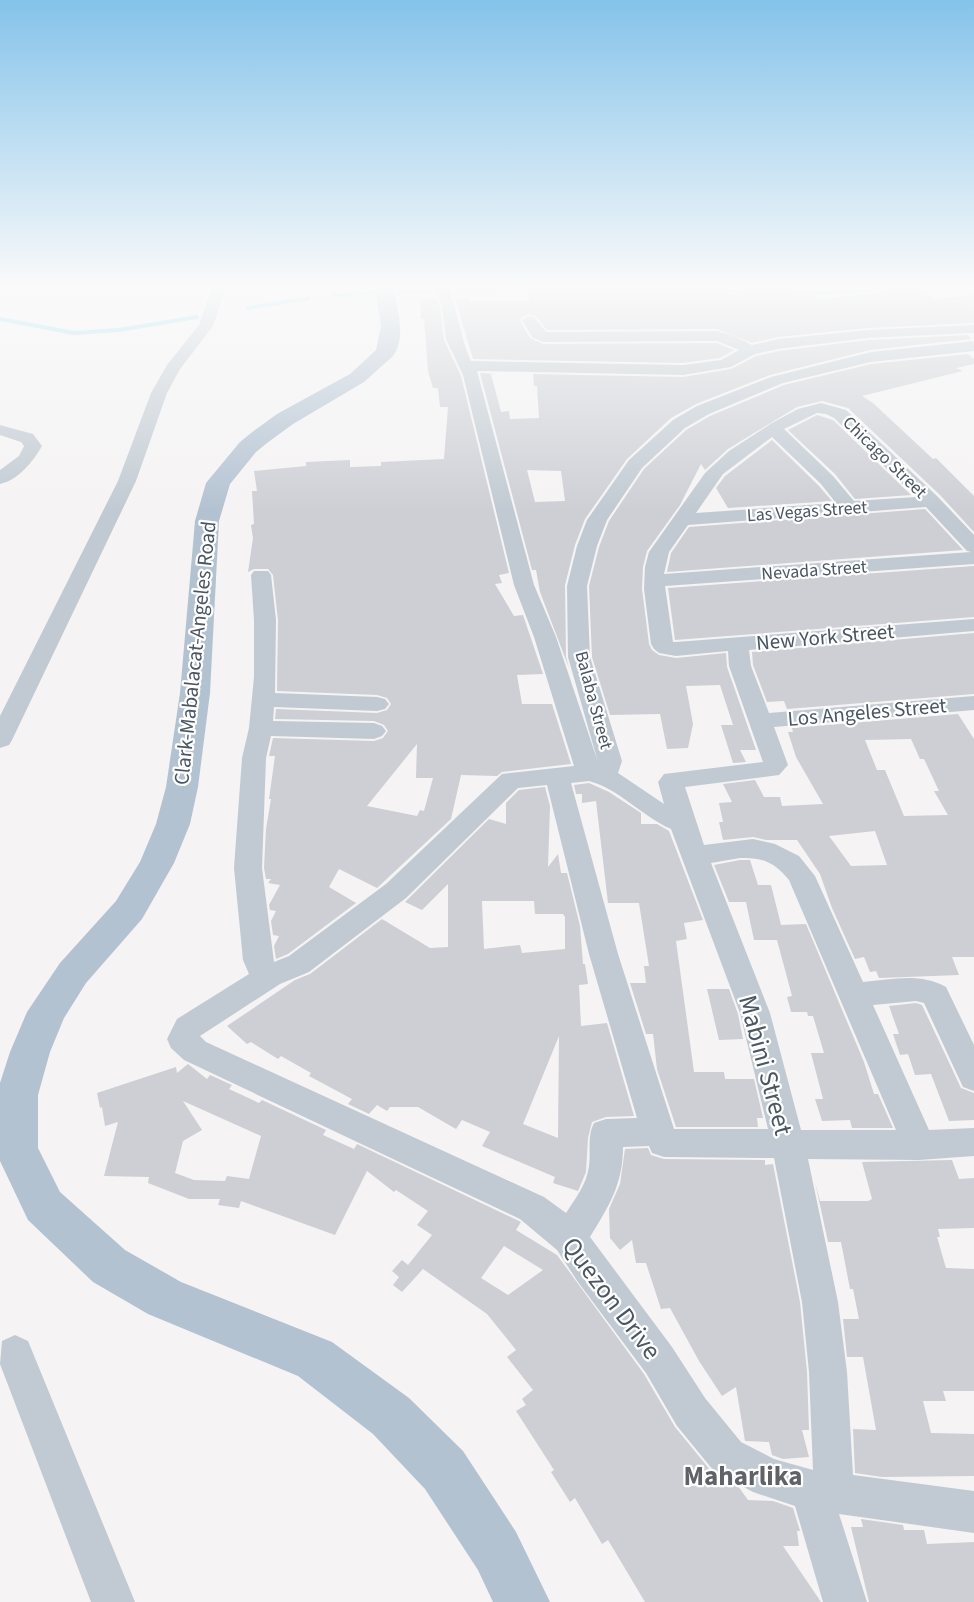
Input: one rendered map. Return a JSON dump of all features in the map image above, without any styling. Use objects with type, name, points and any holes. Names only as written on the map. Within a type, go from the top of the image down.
[{"type":"main road","name":"Clark-Mabalacat-Angeles Road","points":[[375,362],[357,378],[285,418],[259,438],[248,447],[218,483],[207,522],[195,693],[182,787],[173,824],[157,862],[129,910],[73,973],[47,1012],[30,1052],[17,1095],[16,1149],[44,1206],[110,1266],[165,1298],[315,1359],[391,1416],[444,1470],[497,1551],[522,1602]]},
{"type":"street","points":[[0,740],[127,481],[159,393],[178,362]]},
{"type":"street","name":"Balaba Street","points":[[464,362],[471,375],[524,585],[596,775]]},
{"type":"street","points":[[467,366],[652,371],[689,380],[729,362]]},
{"type":"street","name":"Balaba Street","points":[[188,1028],[270,976],[299,964],[396,891],[511,780],[557,775],[596,775],[609,768],[610,761],[579,657],[577,586],[587,546],[597,520],[635,464],[679,424],[703,410],[777,380],[848,362]]},
{"type":"street","points":[[689,380],[703,410]]},
{"type":"street","name":"Chicago Street","points":[[676,650],[662,644],[654,581],[657,558],[666,539],[682,520],[705,483],[719,468],[736,453],[774,429],[811,410],[822,408],[835,411],[931,501],[974,547]]},
{"type":"street","points":[[774,429],[827,480],[849,507]]},
{"type":"street","points":[[0,430],[27,438],[33,446],[26,459],[0,479]]},
{"type":"street","name":"Las Vegas Street","points":[[682,520],[931,501]]},
{"type":"street","name":"Nevada Street","points":[[654,581],[974,558]]},
{"type":"street","points":[[261,574],[266,677],[261,728],[254,758],[248,868],[258,960],[260,967],[270,976]]},
{"type":"street","name":"New York Street","points":[[676,650],[974,625]]},
{"type":"street","points":[[738,645],[740,666],[764,729]]},
{"type":"street","points":[[263,700],[377,704]]},
{"type":"street","name":"Los Angeles Street","points":[[764,729],[974,704]]},
{"type":"street","points":[[261,728],[374,731]]},
{"type":"street","name":"Mabini Street","points":[[764,729],[776,765],[770,769],[671,782],[682,823],[755,1013],[788,1144],[820,1302],[828,1372],[822,1492],[845,1602]]},
{"type":"street","points":[[557,775],[572,841],[610,982],[658,1131],[666,1143],[919,1145],[974,1142]]},
{"type":"street","points":[[596,775],[623,787],[661,813],[682,823]]},
{"type":"street","points":[[696,856],[754,848],[773,851],[790,861],[801,876],[919,1145]]},
{"type":"street","points":[[855,995],[916,989],[926,990],[935,995],[974,1078]]},
{"type":"street","name":"Quezon Drive","points":[[188,1028],[182,1039],[195,1051],[532,1208],[570,1238],[659,1360],[692,1413],[727,1456],[767,1478],[822,1492],[974,1512]]},
{"type":"street","points":[[570,1238],[599,1191],[606,1167],[606,1133],[658,1131]]},
{"type":"street","points":[[15,1354],[113,1602]]},
{"type":"building","points":[[427,362],[454,362],[461,376],[509,573],[499,575],[502,583],[495,584],[514,616],[523,615],[543,674],[517,675],[522,704],[552,704],[571,764],[502,772],[497,776],[461,775],[451,819],[377,888],[339,869],[329,887],[356,903],[288,954],[276,959],[274,946],[279,936],[273,935],[271,921],[276,911],[270,910],[269,905],[280,885],[268,883],[271,879],[266,879],[264,868],[266,829],[275,756],[269,756],[273,738],[374,741],[383,738],[388,731],[384,725],[374,721],[275,719],[276,709],[377,713],[387,710],[391,704],[387,698],[377,695],[277,691],[278,620],[273,575],[268,569],[254,569],[248,572],[253,538],[251,525],[254,524],[252,491],[257,491],[254,471],[306,466],[306,462],[350,460],[350,467],[381,466],[381,462],[444,459],[448,407],[440,407],[438,388],[433,388]],"holes":[[[417,744],[416,778],[433,778],[424,811],[420,810],[417,816],[367,806]]]},
{"type":"building","points":[[618,362],[692,362],[683,363]]},
{"type":"building","points":[[745,362],[823,362],[770,375],[696,404],[671,418],[627,459],[585,519],[575,545],[565,585],[566,657],[569,668],[540,592],[536,570],[532,570],[480,373],[497,374],[491,374],[501,412],[509,411],[510,419],[539,418],[537,386],[534,386],[533,374],[683,377],[731,369]],"holes":[[[527,470],[561,471],[565,501],[535,502]]]},
{"type":"building","points":[[974,362],[974,364],[956,368],[963,371],[862,396],[873,403],[933,459],[936,458],[974,496],[974,532],[940,495],[848,408],[822,401],[797,407],[728,449],[705,470],[701,464],[680,505],[647,551],[643,567],[642,589],[649,644],[652,650],[659,655],[676,658],[726,653],[727,667],[756,750],[740,750],[746,762],[733,763],[721,725],[733,725],[720,685],[686,686],[693,724],[688,748],[667,749],[660,714],[610,715],[592,657],[589,586],[599,547],[609,521],[644,469],[686,430],[710,416],[784,385],[871,364]]},
{"type":"building","points":[[817,415],[833,420],[911,495],[855,499],[835,474],[788,430]]},
{"type":"building","points":[[772,440],[832,501],[728,508],[716,488],[725,476]]},
{"type":"building","points":[[925,509],[963,550],[667,572],[671,553],[689,527]]},
{"type":"building","points":[[974,566],[974,617],[675,640],[668,588]]},
{"type":"building","points":[[974,633],[974,694],[787,709],[784,701],[767,702],[753,665],[752,652]]},
{"type":"building","points":[[958,714],[974,739],[974,957],[952,957],[959,975],[879,978],[876,971],[870,972],[864,957],[855,959],[832,908],[820,874],[797,840],[766,840],[753,837],[723,840],[719,822],[723,822],[719,803],[732,802],[723,784],[755,780],[764,797],[780,797],[782,806],[823,804],[796,757],[788,732],[793,732],[792,728]],"holes":[[[911,739],[920,759],[924,759],[939,791],[934,791],[948,815],[904,816],[885,770],[877,770],[865,740]],[[875,831],[887,865],[851,866],[829,836]]]},
{"type":"building","points":[[589,783],[609,792],[641,813],[641,824],[657,824],[669,831],[703,920],[684,923],[687,939],[676,941],[694,1072],[724,1072],[725,1079],[754,1079],[763,1118],[757,1118],[758,1127],[676,1127],[657,1069],[653,1034],[646,1034],[630,983],[646,983],[644,966],[649,966],[639,903],[608,903],[596,801],[582,803],[582,794],[576,794],[574,785]]},
{"type":"building","points":[[545,787],[550,806],[548,867],[558,854],[561,873],[567,873],[580,926],[583,964],[585,964],[588,984],[579,985],[581,1026],[607,1023],[634,1116],[606,1117],[592,1122],[588,1138],[586,1172],[578,1191],[553,1183],[555,1177],[482,1146],[490,1132],[462,1120],[456,1129],[418,1107],[390,1107],[387,1111],[377,1105],[369,1114],[348,1104],[352,1099],[309,1076],[311,1073],[281,1056],[278,1059],[251,1042],[247,1044],[227,1026],[295,980],[310,974],[382,919],[430,948],[448,947],[448,884],[422,910],[405,902],[489,819],[506,824],[506,803],[519,790]],"holes":[[[482,901],[534,901],[535,914],[563,914],[565,917],[565,949],[522,953],[520,945],[484,949]],[[559,1036],[558,1138],[523,1124]]]},
{"type":"building","points":[[750,860],[758,885],[771,885],[781,925],[806,924],[864,1062],[874,1094],[878,1094],[893,1128],[852,1128],[850,1120],[822,1121],[815,1099],[823,1099],[811,1053],[824,1053],[813,1016],[808,1016],[807,1012],[791,1012],[787,997],[792,996],[777,940],[754,940],[746,902],[729,902],[714,865]]},
{"type":"building","points":[[707,989],[729,989],[738,1014],[743,1039],[719,1040]]},
{"type":"building","points":[[916,1003],[922,1005],[961,1088],[974,1093],[974,1120],[949,1121],[931,1074],[915,1075],[908,1054],[900,1055],[893,1034],[899,1034],[889,1006]]},
{"type":"building","points":[[188,1064],[207,1079],[210,1075],[232,1085],[229,1089],[259,1103],[262,1100],[326,1130],[323,1135],[354,1149],[357,1144],[521,1222],[516,1230],[557,1255],[644,1374],[675,1427],[711,1471],[738,1486],[748,1500],[773,1501],[793,1508],[800,1531],[797,1531],[799,1546],[783,1546],[821,1602],[645,1602],[608,1540],[602,1544],[575,1498],[570,1502],[551,1472],[554,1470],[516,1411],[526,1405],[522,1399],[533,1390],[507,1357],[516,1350],[487,1314],[423,1269],[402,1292],[393,1285],[399,1277],[392,1271],[402,1260],[408,1265],[432,1235],[417,1225],[428,1211],[396,1190],[394,1192],[367,1171],[335,1235],[241,1201],[239,1208],[218,1205],[220,1199],[189,1199],[148,1183],[149,1177],[104,1176],[118,1122],[105,1126],[97,1093],[176,1067],[177,1073]],"holes":[[[183,1101],[261,1136],[249,1179],[227,1176],[225,1181],[194,1180],[175,1173],[183,1141],[202,1130]],[[504,1246],[543,1270],[508,1295],[481,1278]]]},
{"type":"building","points":[[648,1148],[651,1155],[664,1159],[765,1160],[765,1165],[773,1164],[800,1302],[807,1372],[809,1430],[802,1430],[809,1457],[783,1459],[772,1455],[769,1442],[745,1441],[736,1387],[722,1396],[699,1361],[670,1308],[661,1309],[646,1263],[636,1263],[632,1240],[620,1250],[610,1238],[609,1209],[620,1184],[625,1149]]},
{"type":"building","points":[[952,1160],[959,1179],[974,1178],[974,1228],[938,1229],[940,1237],[937,1237],[946,1268],[974,1269],[974,1391],[943,1391],[946,1401],[923,1401],[931,1433],[974,1434],[974,1476],[882,1477],[855,1473],[853,1429],[876,1430],[863,1357],[847,1357],[843,1319],[859,1319],[853,1289],[850,1289],[841,1242],[828,1242],[815,1182],[820,1201],[868,1201],[872,1199],[862,1162]]},
{"type":"building","points":[[861,1519],[903,1525],[904,1530],[924,1530],[927,1544],[974,1542],[974,1602],[869,1602],[851,1527],[863,1527]]},
{"type":"district","name":"Maharlika","points":[[743,1476]]}]
